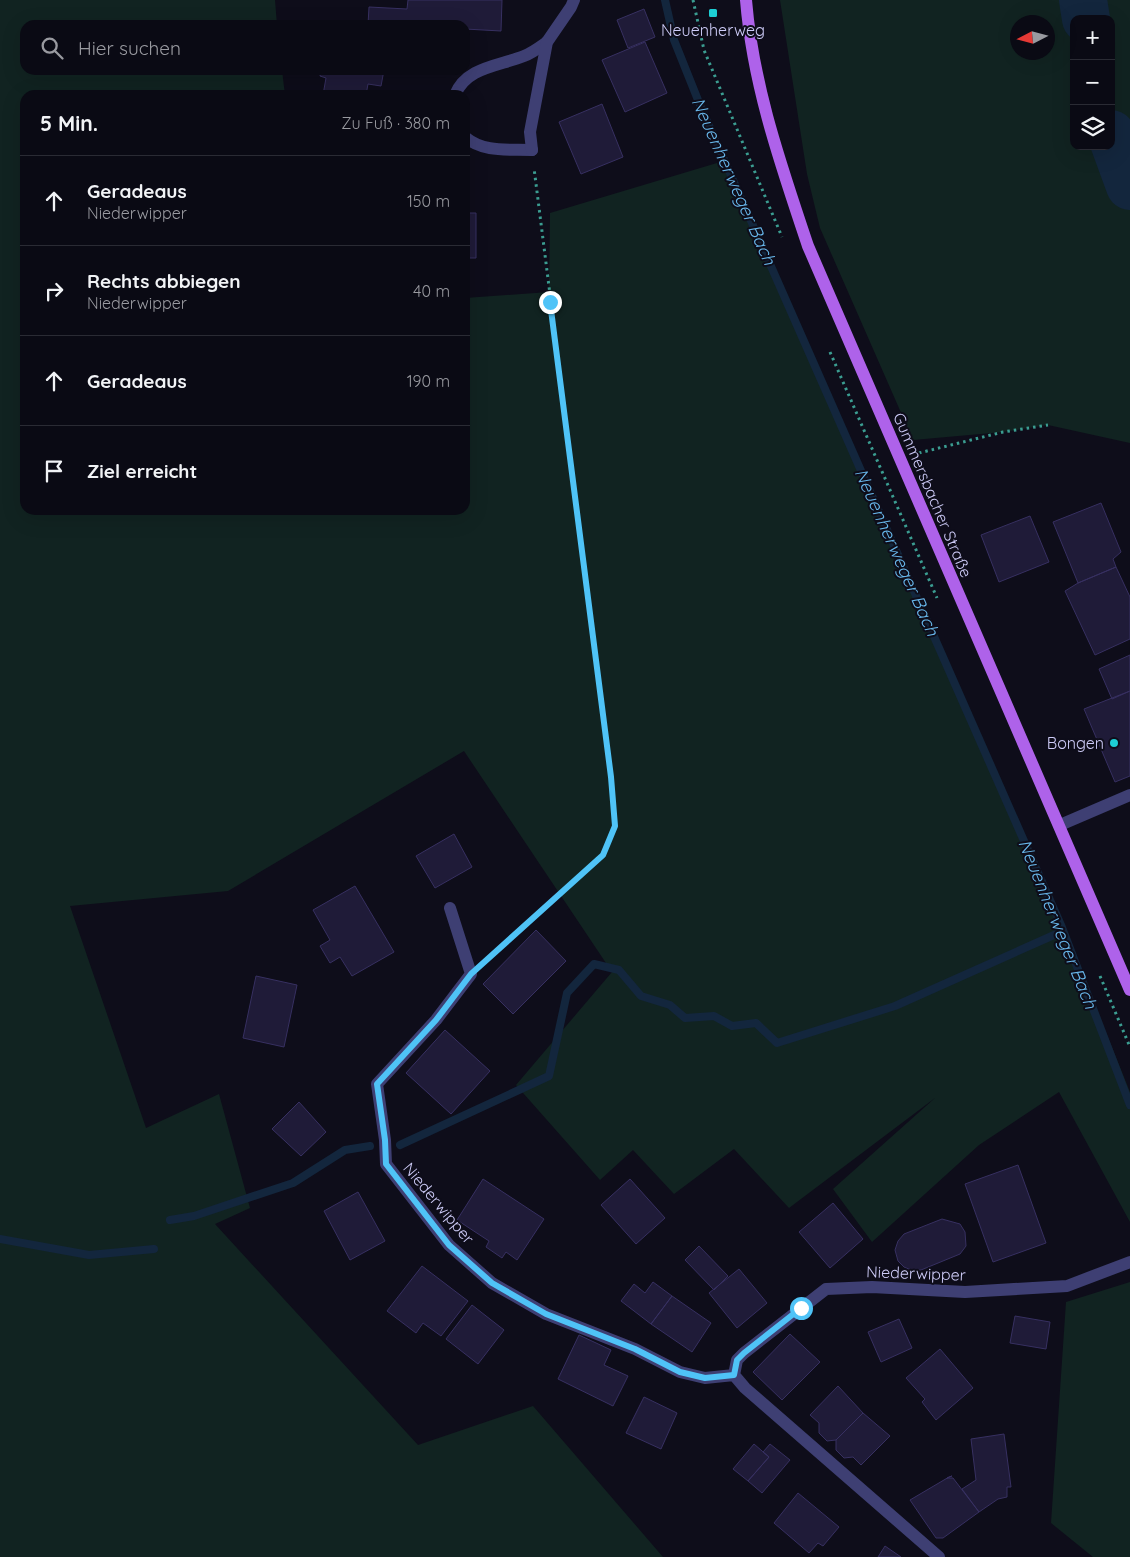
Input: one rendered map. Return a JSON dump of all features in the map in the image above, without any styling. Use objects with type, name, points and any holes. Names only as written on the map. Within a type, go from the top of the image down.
[{"type":"main road","name":"Gummersbacher Straße","points":[[746,0],[756,71],[778,158],[808,246],[1130,990]]},
{"type":"street","points":[[470,142],[475,146],[488,149],[532,150],[530,132],[548,42],[574,0]]},
{"type":"street","points":[[458,90],[466,78],[478,70],[526,55],[548,42]]},
{"type":"street","points":[[1060,825],[1130,796]]},
{"type":"street","points":[[450,908],[471,974]]},
{"type":"street","name":"Niederwipper","points":[[471,974],[436,1020],[377,1084],[385,1140],[386,1164],[449,1245],[492,1283],[546,1314],[635,1349],[680,1372],[705,1378],[734,1375],[737,1360],[744,1353],[826,1289],[872,1287],[965,1292],[1067,1286],[1130,1262]]},
{"type":"street","points":[[734,1375],[745,1388],[939,1557]]},
{"type":"path","points":[[471,974],[603,855],[615,826],[611,777],[532,150]]},
{"type":"path","points":[[900,458],[1003,432],[1048,425]]},
{"type":"green space","points":[[0,0],[275,0],[277,20],[20,20],[20,75],[283,75],[284,90],[20,90],[20,515],[470,515],[470,298],[549,292],[550,213],[727,160],[1062,923],[1130,1092],[1130,1222],[1059,1092],[979,1145],[872,1242],[833,1189],[935,1098],[789,1208],[734,1149],[674,1194],[633,1150],[600,1180],[516,1085],[612,972],[464,751],[228,891],[70,906],[146,1128],[219,1094],[250,1208],[215,1224],[418,1445],[533,1406],[663,1557],[0,1557]]},
{"type":"green space","points":[[780,0],[1130,0],[1130,443],[1048,425],[1003,432],[913,440],[820,228],[807,174]]},
{"type":"green space","points":[[1130,1282],[1130,1557],[1093,1557],[1051,1523],[1066,1302]]},
{"type":"building","points":[[408,0],[502,0],[501,31],[470,29],[470,20],[368,20],[369,7],[407,9]]},
{"type":"building","points":[[644,9],[655,37],[628,48],[617,20]]},
{"type":"building","points":[[645,42],[667,93],[625,112],[602,60]]},
{"type":"building","points":[[383,75],[381,86],[368,84],[367,90],[324,90],[326,78],[320,76]]},
{"type":"building","points":[[602,104],[623,157],[581,174],[559,122]]},
{"type":"building","points":[[470,213],[476,213],[476,258],[470,258]]},
{"type":"building","points":[[1101,503],[1121,552],[1113,559],[1116,567],[1078,583],[1053,522]]},
{"type":"building","points":[[1030,516],[1049,562],[999,582],[981,535]]},
{"type":"building","points":[[1116,567],[1130,597],[1130,639],[1095,655],[1065,591],[1078,583]]},
{"type":"building","points":[[1130,655],[1130,691],[1112,699],[1099,669]]},
{"type":"building","name":"Bongen","points":[[1130,691],[1130,776],[1115,782],[1084,709]]},
{"type":"building","points":[[454,834],[472,867],[435,888],[416,856]]},
{"type":"building","points":[[355,886],[394,952],[352,976],[340,957],[330,963],[320,946],[330,940],[313,910]]},
{"type":"building","points":[[536,930],[566,961],[513,1014],[483,984]]},
{"type":"building","points":[[256,976],[297,985],[284,1047],[243,1038]]},
{"type":"building","points":[[445,1030],[490,1071],[451,1114],[406,1073]]},
{"type":"building","points":[[299,1102],[326,1132],[301,1156],[272,1129]]},
{"type":"building","points":[[1018,1165],[1046,1243],[993,1262],[965,1184]]},
{"type":"building","points":[[483,1179],[544,1219],[517,1260],[506,1252],[502,1258],[486,1247],[489,1241],[457,1220]]},
{"type":"building","points":[[630,1179],[665,1218],[636,1244],[601,1205]]},
{"type":"building","points":[[358,1192],[385,1241],[350,1260],[324,1211]]},
{"type":"building","points":[[833,1203],[863,1239],[830,1268],[799,1232]]},
{"type":"building","points":[[942,1219],[960,1224],[965,1232],[966,1246],[960,1254],[921,1270],[911,1270],[904,1267],[898,1261],[895,1250],[898,1241],[904,1234]]},
{"type":"building","points":[[699,1246],[728,1276],[714,1290],[685,1260]]},
{"type":"building","points":[[422,1266],[468,1301],[441,1336],[423,1323],[416,1333],[387,1311]]},
{"type":"building","points":[[739,1269],[767,1303],[737,1328],[709,1293]]},
{"type":"building","points":[[653,1282],[672,1296],[651,1324],[621,1301],[634,1284],[645,1293]]},
{"type":"building","points":[[672,1296],[711,1323],[692,1352],[651,1324]]},
{"type":"building","points":[[472,1305],[504,1330],[478,1364],[446,1339]]},
{"type":"building","points":[[1015,1316],[1050,1322],[1046,1349],[1010,1343]]},
{"type":"building","points":[[899,1319],[912,1348],[881,1362],[868,1332]]},
{"type":"building","points":[[790,1334],[820,1362],[782,1400],[753,1372]]},
{"type":"building","points":[[579,1335],[611,1350],[604,1365],[628,1376],[613,1406],[558,1379]]},
{"type":"building","points":[[940,1349],[973,1388],[936,1420],[922,1402],[925,1399],[906,1378]]},
{"type":"building","points":[[838,1386],[863,1413],[836,1440],[827,1441],[819,1433],[819,1423],[810,1415]]},
{"type":"building","points":[[644,1397],[677,1413],[661,1449],[626,1433]]},
{"type":"building","points":[[863,1413],[890,1436],[861,1465],[853,1457],[844,1458],[836,1450],[836,1440]]},
{"type":"building","points":[[1004,1434],[1011,1487],[1007,1487],[1007,1497],[998,1499],[979,1512],[962,1489],[976,1480],[971,1439]]},
{"type":"building","points":[[754,1444],[769,1457],[748,1481],[733,1469]]},
{"type":"building","points":[[770,1444],[790,1460],[762,1493],[748,1481],[769,1457],[763,1452]]},
{"type":"building","points":[[947,1478],[953,1478],[979,1512],[943,1538],[936,1538],[910,1500]]},
{"type":"building","points":[[798,1493],[839,1527],[823,1546],[818,1543],[809,1553],[774,1523]]},
{"type":"building","points":[[885,1546],[901,1557],[878,1557]]},
{"type":"waterway","name":"Neuenherweger Bach","points":[[665,0],[674,40],[700,105],[1061,925],[1130,1105]]},
{"type":"waterway","points":[[1083,0],[1085,15]]},
{"type":"waterway","points":[[1115,145],[1130,186]]},
{"type":"waterway","points":[[400,1145],[549,1076],[567,993],[594,964],[619,970],[641,996],[670,1005],[685,1018],[714,1016],[732,1026],[756,1023],[777,1043],[895,1006],[1063,931]]},
{"type":"waterway","points":[[170,1220],[194,1216],[293,1183],[345,1150],[370,1146]]},
{"type":"waterway","points":[[0,1239],[89,1255],[154,1249]]},
{"type":"place","name":"Neuenherweg","points":[[713,13]]},
{"type":"place","name":"Bongen","points":[[1114,743]]},
{"type":"route","points":[[550,302],[611,777],[615,826],[603,855],[471,974],[436,1020],[377,1084],[385,1140],[386,1164],[449,1245],[492,1283],[546,1314],[635,1349],[680,1372],[705,1378],[734,1375],[737,1360],[744,1353],[760,1338],[801,1308]]}]
